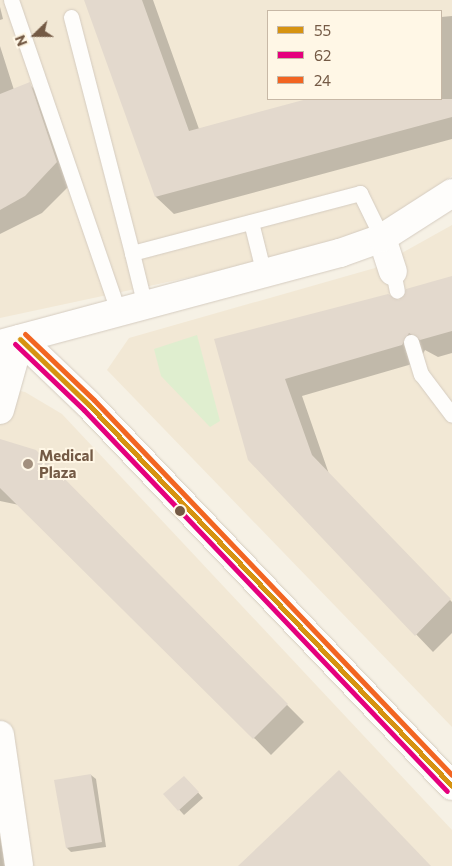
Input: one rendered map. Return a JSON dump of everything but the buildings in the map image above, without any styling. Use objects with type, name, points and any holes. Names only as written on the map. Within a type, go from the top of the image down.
[{"type":"street","points":[[10,342],[264,274],[382,238],[452,193]]},
{"type":"street","points":[[382,238],[395,281]]},
{"type":"street","points":[[0,410],[10,342]]},
{"type":"street","points":[[10,342],[89,405],[452,786]]},
{"type":"street","points":[[0,734],[19,866]]},
{"type":"lane","points":[[11,0],[119,313]]},
{"type":"lane","points":[[71,17],[145,306]]},
{"type":"lane","points":[[132,253],[360,193],[382,238]]},
{"type":"lane","points":[[251,222],[264,274]]},
{"type":"lane","points":[[411,342],[421,374],[452,416]]},
{"type":"shaded area","points":[[0,0],[452,0],[452,176],[369,230],[247,265],[0,318]]},
{"type":"shaded area","points":[[452,225],[452,727],[107,370],[129,338],[375,268]]},
{"type":"shaded area","points":[[0,387],[25,392],[62,414],[452,830],[452,866],[0,866]]},
{"type":"green space","points":[[197,335],[220,421],[210,427],[161,376],[154,349]]},
{"type":"transit line","name":"24","points":[[25,334],[94,400],[452,775]]},
{"type":"transit line","name":"55","points":[[20,339],[89,405],[452,786]]},
{"type":"transit line","name":"62","points":[[15,344],[84,410],[447,791]]},
{"type":"place","name":"Medical Plaza","points":[[28,464]]}]
